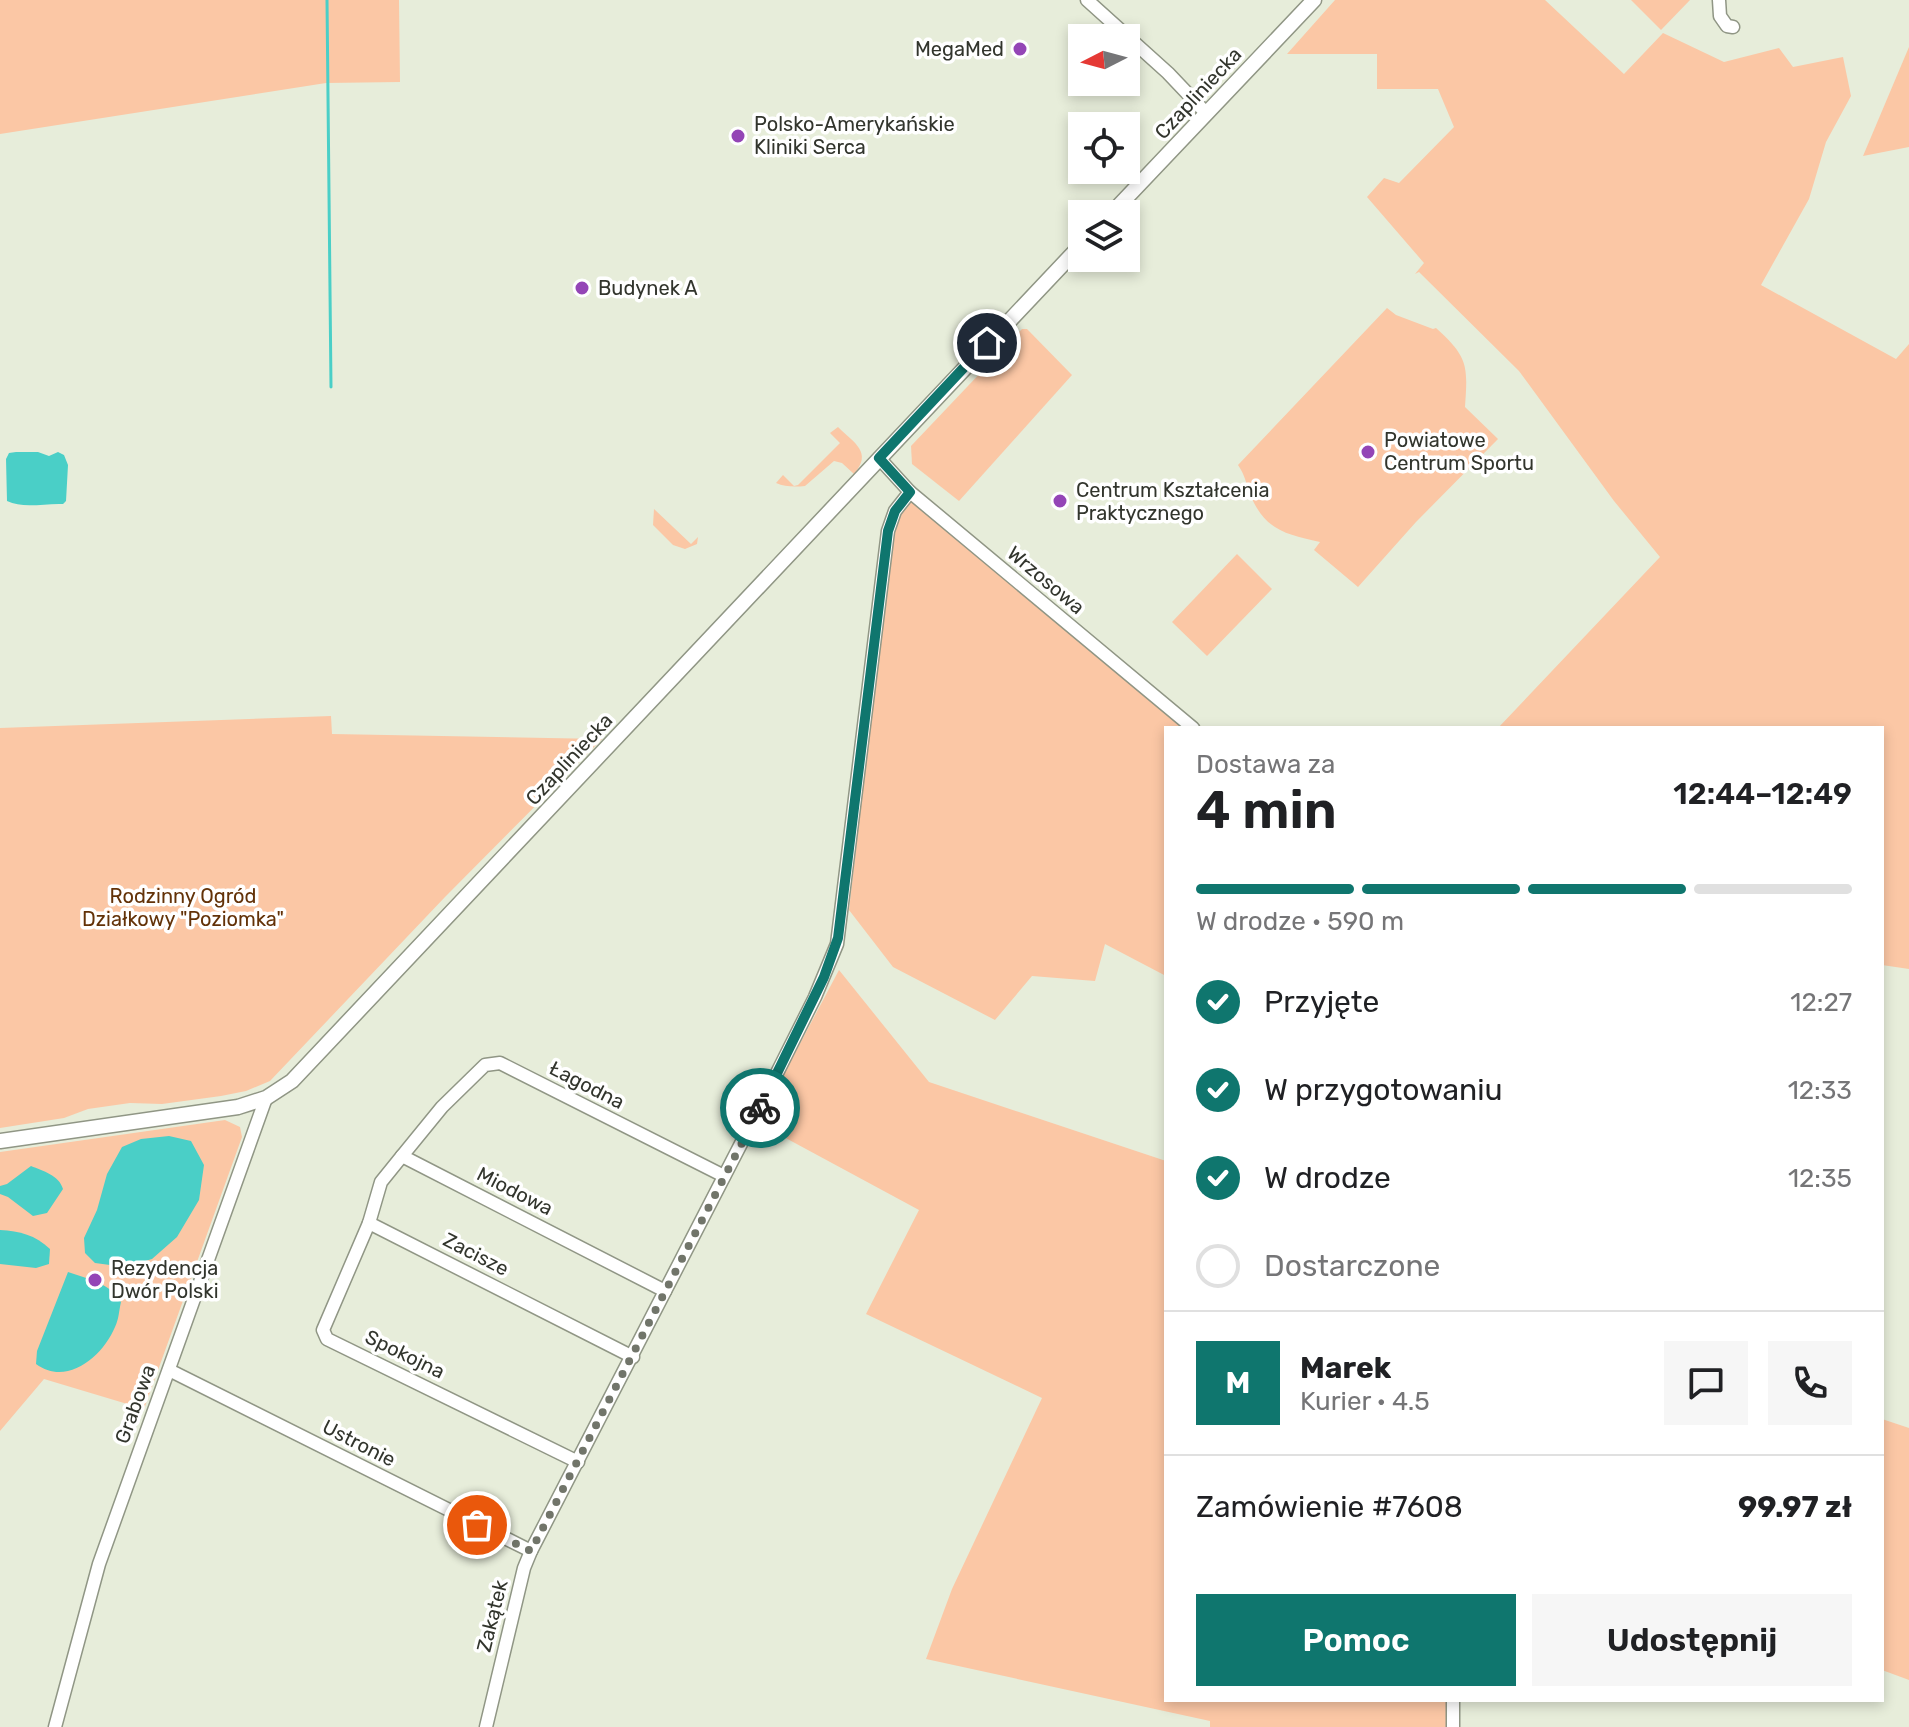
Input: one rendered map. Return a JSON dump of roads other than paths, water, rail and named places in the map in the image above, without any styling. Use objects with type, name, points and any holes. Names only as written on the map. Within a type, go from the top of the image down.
[{"type":"main road","name":"Czapliniecka","points":[[1124,200],[1314,0]]},
{"type":"main road","name":"Czapliniecka","points":[[0,1141],[229,1109],[266,1098],[292,1081],[1068,259]]},
{"type":"street","points":[[1087,0],[1168,73],[1206,113]]},
{"type":"street","points":[[1719,0],[1720,16],[1727,26],[1733,27]]},
{"type":"street","name":"Wrzosowa","points":[[879,458],[910,492],[1191,726]]},
{"type":"street","name":"Zakątek","points":[[486,1727],[524,1568],[531,1551],[800,1027],[837,944],[888,531],[895,511],[910,492]]},
{"type":"street","name":"Łagodna","points":[[402,1156],[442,1107],[485,1065],[500,1063],[724,1176]]},
{"type":"street","name":"Grabowa","points":[[55,1727],[99,1564],[266,1098]]},
{"type":"street","points":[[369,1223],[381,1182],[402,1156]]},
{"type":"street","name":"Miodowa","points":[[402,1156],[665,1291]]},
{"type":"street","name":"Zacisze","points":[[369,1223],[633,1357]]},
{"type":"street","name":"Spokojna","points":[[369,1223],[323,1330],[327,1339],[578,1462]]},
{"type":"street","name":"Ustronie","points":[[169,1370],[531,1551]]},
{"type":"street","points":[[1453,1702],[1453,1727]]},
{"type":"water","points":[[38,452],[49,456],[58,452],[64,455],[68,465],[66,501],[63,504],[27,505],[7,501],[6,459],[9,453]]},
{"type":"water","points":[[169,1136],[191,1141],[204,1165],[199,1200],[177,1237],[152,1259],[125,1267],[95,1263],[85,1253],[84,1238],[97,1210],[107,1174],[122,1147],[141,1139]]},
{"type":"water","points":[[31,1166],[54,1177],[63,1189],[47,1213],[33,1216],[0,1194],[0,1186]]},
{"type":"water","points":[[0,1230],[14,1231],[39,1240],[50,1249],[49,1264],[36,1268],[0,1264]]},
{"type":"water","points":[[68,1272],[105,1286],[121,1302],[116,1324],[102,1348],[83,1365],[60,1372],[36,1364],[37,1351]]},
{"type":"waterway","points":[[327,0],[331,387]]},
{"type":"place","name":"MegaMed","points":[[1020,49]]},
{"type":"place","name":"Polsko-Amerykańskie Kliniki Serca","points":[[738,136]]},
{"type":"place","name":"Budynek A","points":[[582,288]]},
{"type":"place","name":"Powiatowe Centrum Sportu","points":[[1368,452]]},
{"type":"place","name":"Centrum Kształcenia Praktycznego","points":[[1060,501]]},
{"type":"place","name":"Rezydencja Dwór Polski","points":[[95,1280]]},
{"type":"park label","name":"Rodzinny Ogród Działkowy \"Poziomka\"","points":[[183,908]]}]
